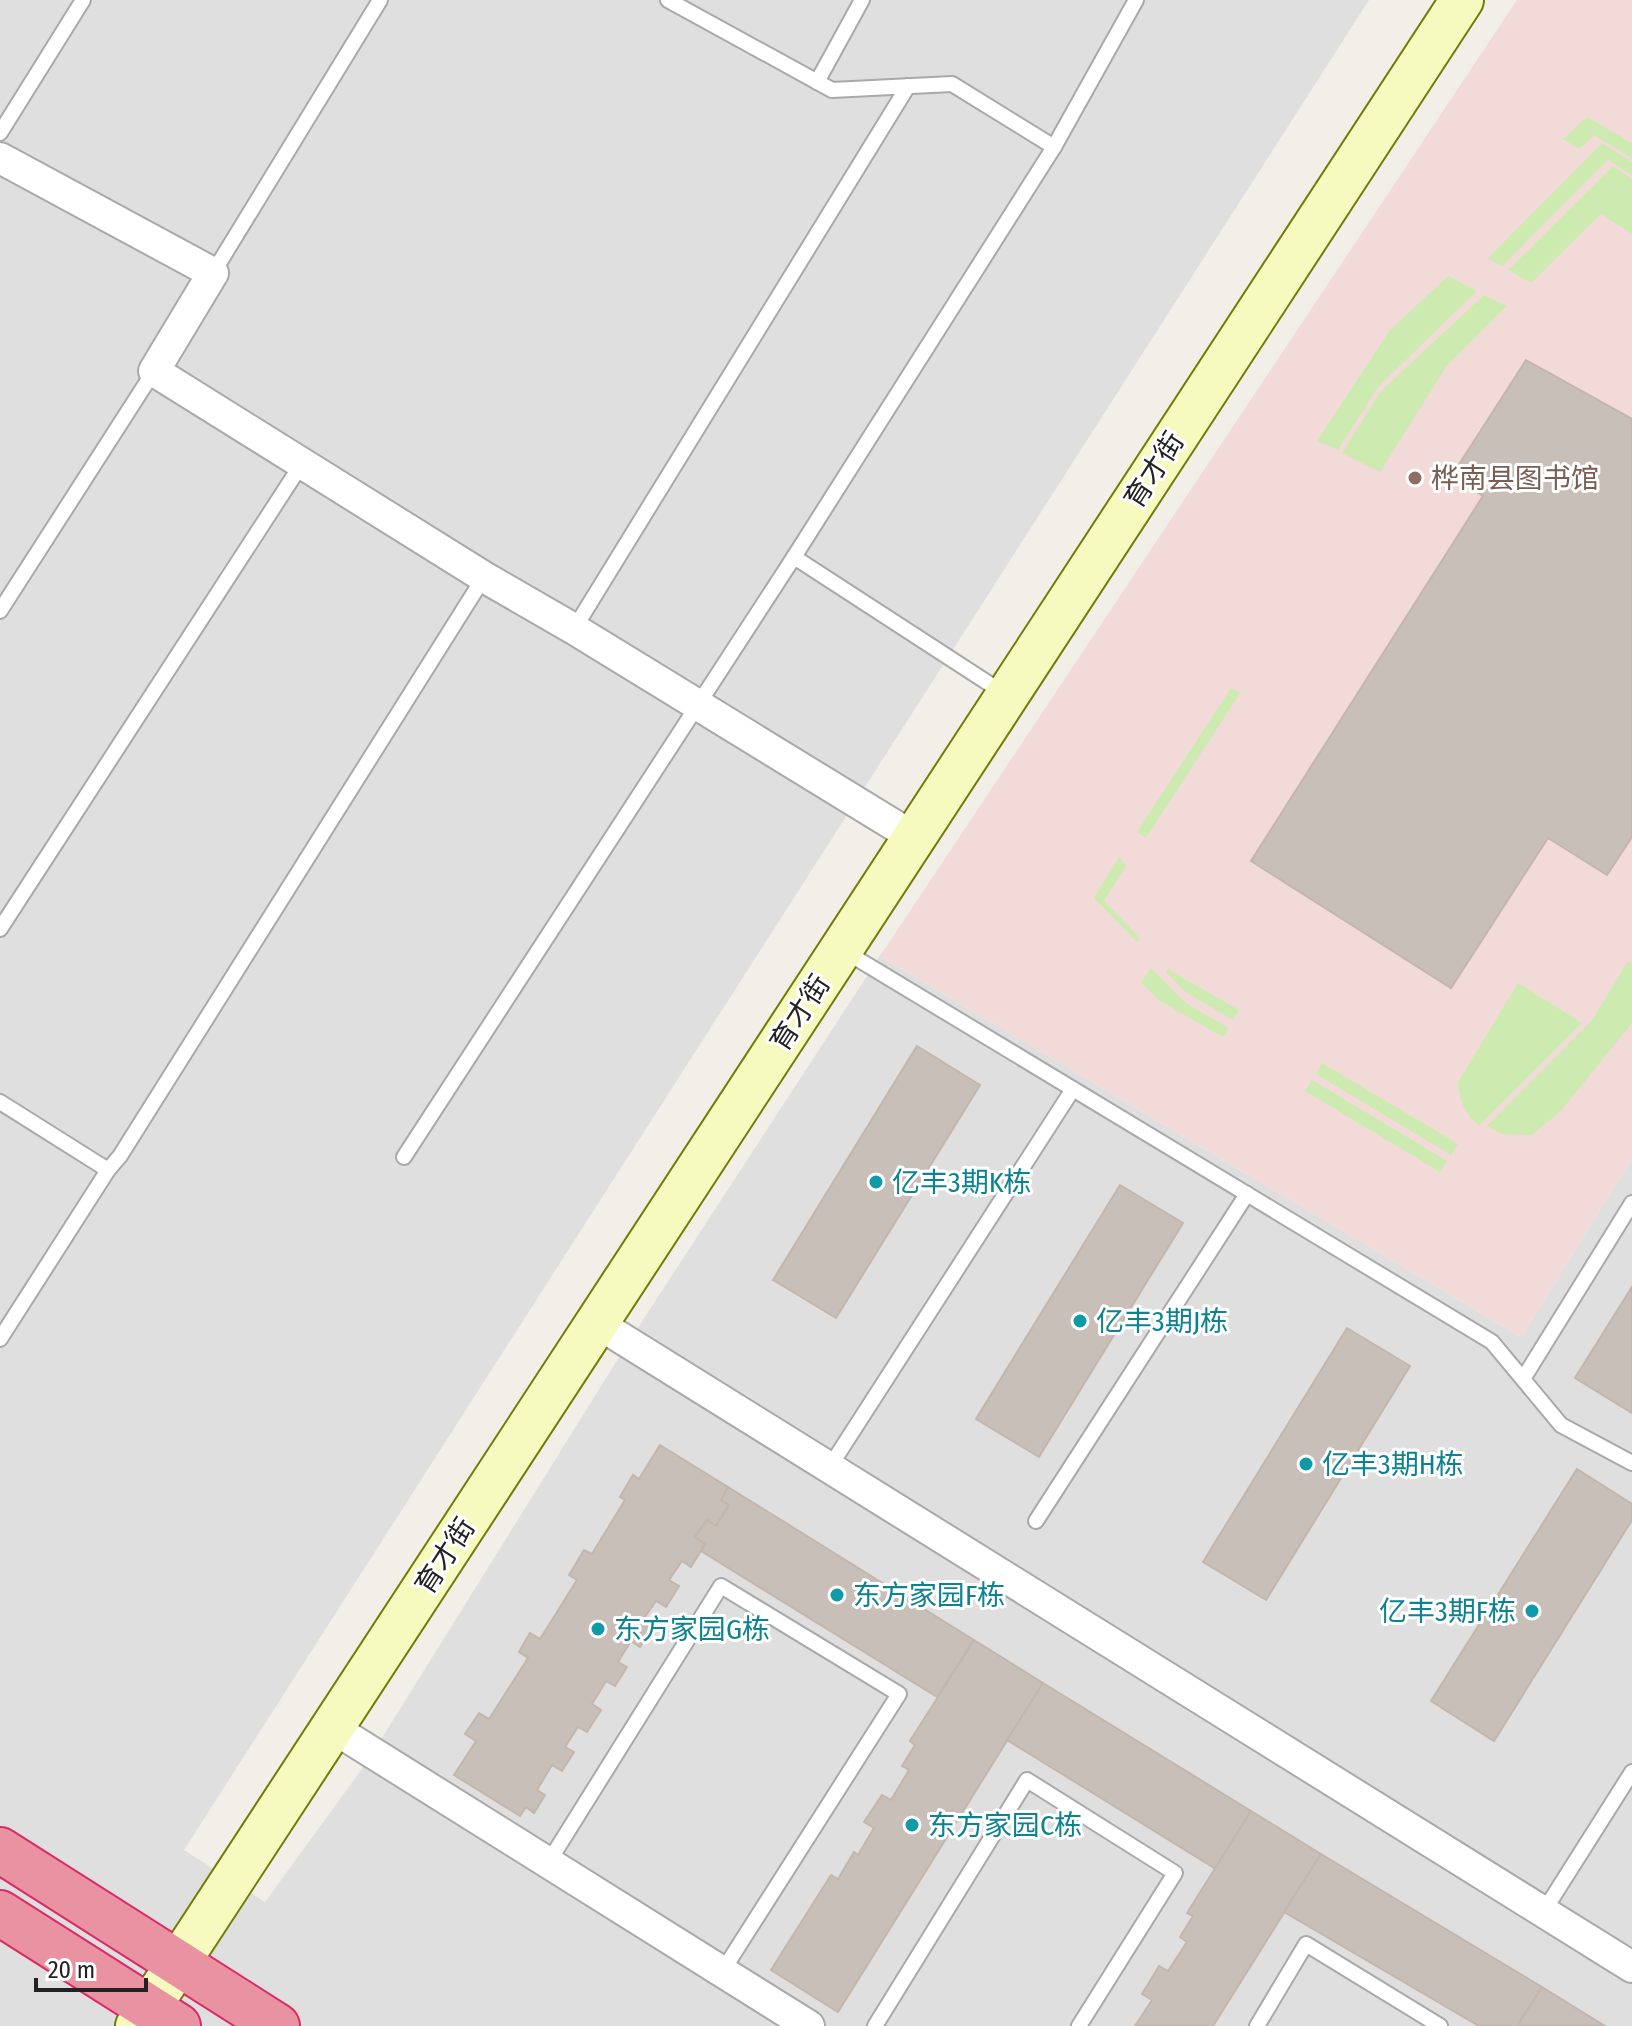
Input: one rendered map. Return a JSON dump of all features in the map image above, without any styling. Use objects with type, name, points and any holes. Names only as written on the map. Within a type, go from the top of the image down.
[{"type":"highway","points":[[0,1850],[277,2026]]},
{"type":"highway","points":[[0,1913],[155,2020]]},
{"type":"street","name":"育才街","points":[[155,2020],[179,1963],[1462,0]]},
{"type":"street","points":[[0,158],[213,273],[154,371],[484,577],[915,838]]},
{"type":"street","points":[[597,1323],[1632,1967]]},
{"type":"street","points":[[333,1728],[809,2026]]},
{"type":"lane","points":[[0,133],[83,0]]},
{"type":"lane","points":[[213,273],[380,0]]},
{"type":"lane","points":[[668,0],[832,90],[952,84],[1054,147]]},
{"type":"lane","points":[[817,82],[862,0]]},
{"type":"lane","points":[[404,1157],[700,706],[1054,147],[1136,0]]},
{"type":"lane","points":[[574,629],[908,86]]},
{"type":"lane","points":[[0,611],[154,371]]},
{"type":"lane","points":[[0,929],[303,462]]},
{"type":"lane","points":[[794,557],[1007,695]]},
{"type":"lane","points":[[0,1339],[120,1156],[484,577]]},
{"type":"lane","points":[[842,950],[1492,1342],[1561,1425],[1632,1463]]},
{"type":"lane","points":[[829,1468],[1073,1089]]},
{"type":"lane","points":[[0,1102],[108,1170]]},
{"type":"lane","points":[[1036,1521],[1247,1194]]},
{"type":"lane","points":[[1523,1379],[1632,1203]]},
{"type":"lane","points":[[548,1863],[721,1586],[899,1694],[722,1972]]},
{"type":"lane","points":[[1544,1911],[1632,1772]]},
{"type":"lane","points":[[875,2026],[1027,1780],[1175,1873],[1079,2026]]},
{"type":"lane","points":[[1257,2026],[1306,1944],[1440,2026]]},
{"type":"shaded area","points":[[0,0],[1369,0],[184,1850],[265,1902],[367,1762],[626,1346],[880,956],[1521,1337],[1632,1158],[1632,2026],[0,2026]]},
{"type":"shaded area","name":"桦南县图书馆","points":[[1517,0],[1632,0],[1632,1158],[1521,1337],[880,956]]},
{"type":"green space","points":[[1587,117],[1632,143],[1632,158],[1594,135],[1579,149],[1563,139]]},
{"type":"green space","points":[[1602,143],[1632,162],[1632,175],[1608,160],[1502,266],[1488,258]]},
{"type":"green space","points":[[1613,166],[1632,179],[1632,234],[1601,214],[1531,283],[1508,270]]},
{"type":"green space","points":[[1448,276],[1477,291],[1377,388],[1338,450],[1317,441],[1390,330]]},
{"type":"green space","points":[[1484,295],[1507,306],[1446,367],[1380,472],[1342,453],[1380,392]]},
{"type":"green space","points":[[1231,688],[1240,693],[1146,838],[1137,832]]},
{"type":"green space","points":[[1119,857],[1126,866],[1104,901],[1140,938],[1137,942],[1094,898]]},
{"type":"green space","points":[[1628,961],[1632,964],[1632,1023],[1561,1111],[1532,1135],[1502,1134],[1487,1126],[1592,1020]]},
{"type":"green space","points":[[1151,968],[1187,1004],[1229,1028],[1223,1037],[1158,1000],[1141,982]]},
{"type":"green space","points":[[1167,969],[1239,1010],[1233,1020],[1185,992],[1166,972]]},
{"type":"green space","points":[[1518,983],[1582,1023],[1479,1126],[1464,1107],[1458,1082]]},
{"type":"green space","points":[[1322,1063],[1458,1144],[1451,1155],[1316,1074]]},
{"type":"green space","points":[[1312,1080],[1447,1161],[1440,1172],[1305,1091]]},
{"type":"building","points":[[1526,360],[1632,419],[1632,837],[1607,875],[1548,838],[1451,988],[1251,861],[1483,496],[1451,477]]},
{"type":"building","name":"亿丰3期K栋","points":[[917,1046],[980,1085],[836,1318],[773,1280]]},
{"type":"building","name":"亿丰3期J栋","points":[[1120,1185],[1183,1223],[1039,1457],[976,1419]]},
{"type":"building","points":[[1632,1287],[1632,1413],[1575,1378]]},
{"type":"building","name":"亿丰3期H栋","points":[[1347,1328],[1410,1366],[1266,1600],[1203,1562]]},
{"type":"building","name":"东方家园G栋","points":[[660,1445],[728,1487],[721,1500],[729,1505],[716,1526],[707,1520],[695,1537],[705,1544],[691,1567],[682,1561],[669,1580],[679,1586],[666,1607],[656,1601],[643,1620],[653,1626],[640,1647],[631,1641],[618,1662],[627,1667],[615,1686],[606,1681],[592,1704],[601,1710],[587,1732],[578,1727],[565,1747],[574,1752],[562,1771],[552,1765],[537,1790],[545,1795],[534,1813],[526,1807],[520,1816],[454,1775],[476,1741],[465,1734],[479,1713],[489,1719],[528,1658],[519,1652],[530,1633],[540,1639],[577,1580],[569,1575],[584,1550],[592,1554],[625,1500],[620,1497],[633,1475],[639,1479]]},
{"type":"building","name":"亿丰3期F栋","points":[[1577,1469],[1632,1504],[1632,1520],[1494,1741],[1431,1701]]},
{"type":"building","name":"东方家园F栋","points":[[728,1487],[974,1640],[937,1697],[701,1551],[705,1544],[695,1537],[707,1520],[716,1526],[729,1505],[721,1500]]},
{"type":"building","name":"东方家园C栋","points":[[974,1640],[1043,1683],[838,2012],[771,1970],[831,1875],[838,1879],[854,1852],[858,1855],[874,1828],[864,1822],[882,1795],[891,1800],[909,1770],[902,1766],[915,1745],[910,1741]]},
{"type":"building","points":[[1043,1683],[1251,1811],[1216,1869],[1007,1740]]},
{"type":"building","points":[[1251,1811],[1321,1854],[1213,2026],[1135,2026],[1152,2000],[1142,1994],[1159,1966],[1168,1971],[1187,1942],[1180,1937],[1193,1916],[1187,1913]]},
{"type":"building","points":[[1321,1854],[1542,1987],[1517,2026],[1479,2026],[1284,1912]]},
{"type":"building","points":[[1542,1987],[1605,2026],[1517,2026]]},
{"type":"place","name":"桦南县图书馆","points":[[1415,478]]},
{"type":"place","name":"亿丰3期K栋","points":[[876,1182]]},
{"type":"place","name":"亿丰3期J栋","points":[[1080,1321]]},
{"type":"place","name":"亿丰3期H栋","points":[[1306,1464]]},
{"type":"place","name":"东方家园F栋","points":[[837,1595]]},
{"type":"place","name":"亿丰3期F栋","points":[[1532,1611]]},
{"type":"place","name":"东方家园G栋","points":[[598,1629]]},
{"type":"place","name":"东方家园C栋","points":[[912,1825]]}]
